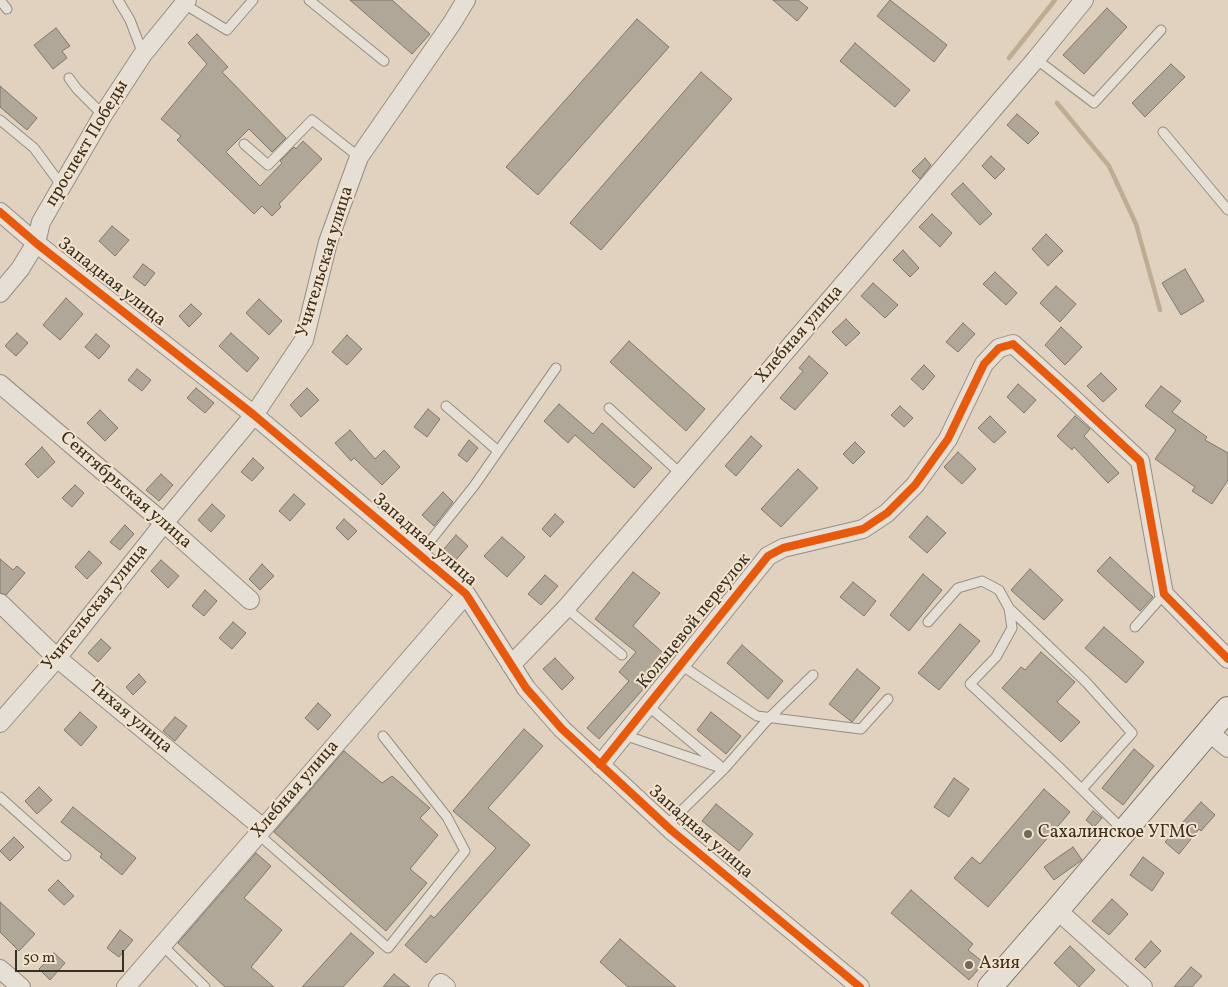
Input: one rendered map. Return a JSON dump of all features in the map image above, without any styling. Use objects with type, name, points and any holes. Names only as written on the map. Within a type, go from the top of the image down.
[{"type":"street","name":"Учительская улица","points":[[0,723],[57,658],[164,523],[254,415],[304,340],[328,242],[359,157],[466,0]]},
{"type":"street","name":"Хлебная улица","points":[[511,665],[566,608],[1036,59],[1084,0]]},
{"type":"street","name":"проспект Победы","points":[[0,293],[20,269],[36,243],[40,222],[103,116],[143,54],[185,2]]},
{"type":"street","name":"Западная улица","points":[[0,212],[36,243],[254,415],[466,594],[526,688],[562,729],[666,826],[860,987]]},
{"type":"street","name":"Кольцевой переулок","points":[[600,765],[768,556],[783,548],[863,529],[887,513],[915,485],[948,439],[984,364],[999,348],[1012,344],[1140,462],[1164,594]]},
{"type":"street","name":"Сентябрьская улица","points":[[0,384],[164,523],[250,600]]},
{"type":"street","name":"Хлебная улица","points":[[126,987],[466,594]]},
{"type":"street","points":[[1164,594],[1228,659]]},
{"type":"street","name":"Тихая улица","points":[[0,603],[57,658],[261,831]]},
{"type":"street","points":[[990,987],[1228,709]]},
{"type":"street","points":[[1209,732],[1228,748]]},
{"type":"street","points":[[1057,910],[1143,987]]},
{"type":"street","points":[[0,968],[21,987]]},
{"type":"lane","points":[[0,0],[7,9]]},
{"type":"lane","points":[[118,0],[130,20],[143,54]]},
{"type":"lane","points":[[185,2],[227,30],[253,0]]},
{"type":"lane","points":[[309,0],[384,62]]},
{"type":"lane","points":[[1036,59],[1094,104],[1161,30]]},
{"type":"lane","points":[[69,78],[103,116]]},
{"type":"lane","points":[[0,120],[34,148],[62,186]]},
{"type":"lane","points":[[244,144],[268,165],[312,120],[359,157]]},
{"type":"lane","points":[[1163,132],[1228,210]]},
{"type":"lane","points":[[419,554],[474,486],[556,368]]},
{"type":"lane","points":[[446,406],[498,451]]},
{"type":"lane","points":[[609,408],[681,474]]},
{"type":"lane","points":[[928,622],[958,588],[982,581],[999,590],[1009,608],[1086,682],[1132,733],[1082,790]]},
{"type":"lane","points":[[1135,627],[1164,594]]},
{"type":"lane","points":[[566,608],[622,655]]},
{"type":"lane","points":[[1009,608],[1012,628],[996,657],[970,684],[1124,831]]},
{"type":"lane","points":[[681,665],[757,716],[769,718],[861,730],[888,699]]},
{"type":"lane","points":[[666,826],[724,769],[769,718],[814,675]]},
{"type":"lane","points":[[648,706],[724,769]]},
{"type":"lane","points":[[624,734],[724,769]]},
{"type":"lane","points":[[261,831],[388,948],[465,851],[447,817],[383,736]]},
{"type":"lane","points":[[0,797],[66,856]]},
{"type":"lane","points":[[162,945],[205,987]]},
{"type":"building","points":[[350,0],[392,0],[430,34],[412,54]]},
{"type":"building","points":[[773,0],[798,0],[808,8],[797,21]]},
{"type":"building","points":[[890,0],[947,45],[934,62],[877,16]]},
{"type":"building","points":[[1107,8],[1127,27],[1084,74],[1063,55]]},
{"type":"building","points":[[637,19],[669,47],[538,195],[506,167]]},
{"type":"building","points":[[56,28],[70,46],[62,51],[67,58],[53,69],[34,45]]},
{"type":"building","points":[[197,34],[228,67],[222,72],[286,138],[272,152],[249,129],[226,152],[260,186],[282,163],[280,161],[303,141],[322,159],[279,204],[281,207],[272,216],[262,206],[254,214],[177,140],[181,136],[161,119],[207,64],[188,43]]},
{"type":"building","points":[[855,43],[910,90],[895,107],[840,61]]},
{"type":"building","points":[[1171,64],[1185,77],[1145,117],[1132,103]]},
{"type":"building","points":[[701,72],[732,99],[601,250],[570,223]]},
{"type":"building","points":[[0,86],[37,118],[27,130],[0,107]]},
{"type":"building","points":[[1017,114],[1039,133],[1028,144],[1007,125]]},
{"type":"building","points":[[991,156],[1005,169],[995,179],[982,166]]},
{"type":"building","points":[[925,158],[931,165],[920,179],[912,171]]},
{"type":"building","points":[[963,183],[992,214],[980,225],[951,194]]},
{"type":"building","points":[[932,214],[952,233],[940,247],[919,227]]},
{"type":"building","points":[[112,226],[129,240],[115,256],[99,241]]},
{"type":"building","points":[[1046,234],[1063,251],[1048,266],[1032,249]]},
{"type":"building","points":[[903,250],[919,268],[910,277],[893,260]]},
{"type":"building","points":[[143,264],[155,273],[145,286],[133,277]]},
{"type":"building","points":[[1185,269],[1204,301],[1181,315],[1162,283]]},
{"type":"building","points":[[995,272],[1017,293],[1006,305],[983,284]]},
{"type":"building","points":[[873,283],[898,305],[885,318],[861,296]]},
{"type":"building","points":[[1056,286],[1076,304],[1060,322],[1040,303]]},
{"type":"building","points":[[66,298],[83,314],[60,340],[43,325]]},
{"type":"building","points":[[259,299],[282,321],[269,335],[246,313]]},
{"type":"building","points":[[191,304],[202,314],[189,327],[179,316]]},
{"type":"building","points":[[846,319],[860,333],[846,346],[832,332]]},
{"type":"building","points":[[963,323],[975,334],[958,352],[946,342]]},
{"type":"building","points":[[1061,327],[1082,347],[1065,365],[1045,345]]},
{"type":"building","points":[[17,333],[28,343],[16,356],[5,346]]},
{"type":"building","points":[[231,333],[259,358],[247,372],[219,346]]},
{"type":"building","points":[[96,334],[110,346],[99,359],[85,347]]},
{"type":"building","points":[[347,335],[362,349],[347,365],[332,352]]},
{"type":"building","points":[[629,341],[705,409],[686,431],[610,362]]},
{"type":"building","points":[[809,356],[828,373],[795,410],[780,398],[803,371],[799,368]]},
{"type":"building","points":[[924,365],[935,376],[923,390],[911,379]]},
{"type":"building","points":[[137,369],[151,380],[142,391],[128,380]]},
{"type":"building","points":[[1101,373],[1117,389],[1103,402],[1087,386]]},
{"type":"building","points":[[1018,384],[1036,400],[1024,413],[1007,397]]},
{"type":"building","points":[[1161,386],[1181,401],[1172,412],[1207,437],[1205,440],[1228,453],[1228,480],[1212,504],[1192,491],[1195,487],[1155,459],[1176,430],[1145,406]]},
{"type":"building","points":[[196,388],[214,403],[205,413],[187,398]]},
{"type":"building","points":[[307,388],[319,400],[301,417],[290,405]]},
{"type":"building","points":[[559,404],[593,434],[602,423],[652,468],[634,488],[575,435],[568,443],[544,421]]},
{"type":"building","points":[[900,406],[913,418],[904,427],[891,415]]},
{"type":"building","points":[[428,409],[440,419],[427,437],[414,427]]},
{"type":"building","points":[[100,410],[118,428],[105,441],[87,423]]},
{"type":"building","points":[[990,416],[1006,432],[994,443],[978,428]]},
{"type":"building","points":[[1075,416],[1090,429],[1084,436],[1119,473],[1108,483],[1074,447],[1072,450],[1057,436]]},
{"type":"building","points":[[350,430],[375,459],[384,450],[400,467],[382,485],[354,458],[351,461],[335,443]]},
{"type":"building","points":[[751,436],[762,446],[736,476],[725,466]]},
{"type":"building","points":[[469,440],[478,448],[467,462],[458,455]]},
{"type":"building","points":[[855,442],[865,452],[853,464],[843,454]]},
{"type":"building","points":[[42,447],[55,462],[38,478],[25,464]]},
{"type":"building","points":[[958,452],[976,469],[962,484],[944,467]]},
{"type":"building","points":[[253,458],[264,468],[252,481],[241,472]]},
{"type":"building","points":[[798,469],[818,488],[781,527],[761,509]]},
{"type":"building","points":[[161,474],[173,485],[159,501],[146,490]]},
{"type":"building","points":[[75,485],[84,493],[72,507],[62,498]]},
{"type":"building","points":[[443,492],[453,502],[434,526],[422,515]]},
{"type":"building","points":[[294,494],[305,504],[290,521],[279,511]]},
{"type":"building","points":[[212,504],[225,516],[211,532],[198,520]]},
{"type":"building","points":[[555,514],[564,522],[550,537],[542,529]]},
{"type":"building","points":[[927,516],[946,533],[927,553],[909,537]]},
{"type":"building","points":[[344,519],[357,531],[348,540],[336,528]]},
{"type":"building","points":[[125,525],[134,534],[120,550],[110,542]]},
{"type":"building","points":[[456,535],[468,546],[455,561],[443,550]]},
{"type":"building","points":[[502,537],[525,557],[507,577],[484,556]]},
{"type":"building","points":[[89,551],[102,563],[87,579],[75,567]]},
{"type":"building","points":[[1110,557],[1153,597],[1140,611],[1097,571]]},
{"type":"building","points":[[0,559],[13,570],[17,566],[25,573],[6,595],[0,593]]},
{"type":"building","points":[[161,560],[179,576],[168,588],[151,571]]},
{"type":"building","points":[[262,564],[274,576],[260,590],[249,579]]},
{"type":"building","points":[[1030,569],[1063,600],[1044,620],[1011,590]]},
{"type":"building","points":[[633,572],[660,593],[633,626],[670,659],[599,739],[587,728],[629,681],[619,672],[636,652],[595,619]]},
{"type":"building","points":[[923,574],[942,590],[909,631],[890,615]]},
{"type":"building","points":[[545,575],[558,586],[541,605],[528,594]]},
{"type":"building","points":[[853,582],[876,601],[864,616],[840,597]]},
{"type":"building","points":[[205,590],[217,601],[204,616],[192,606]]},
{"type":"building","points":[[233,622],[246,633],[232,649],[219,638]]},
{"type":"building","points":[[960,624],[980,641],[939,690],[918,673]]},
{"type":"building","points":[[1104,627],[1144,662],[1126,683],[1085,648]]},
{"type":"building","points":[[101,639],[111,648],[98,662],[88,653]]},
{"type":"building","points":[[742,645],[783,681],[768,699],[727,663]]},
{"type":"building","points":[[1041,652],[1075,682],[1057,702],[1080,722],[1061,742],[1002,688],[1021,667],[1025,670]]},
{"type":"building","points":[[555,658],[574,678],[562,690],[543,669]]},
{"type":"building","points":[[857,669],[880,688],[852,722],[829,704]]},
{"type":"building","points":[[139,674],[146,682],[133,695],[126,687]]},
{"type":"building","points":[[318,703],[331,715],[318,730],[305,718]]},
{"type":"building","points":[[80,712],[97,727],[81,746],[64,730]]},
{"type":"building","points":[[711,712],[741,736],[726,754],[697,730]]},
{"type":"building","points":[[175,717],[187,726],[175,741],[163,731]]},
{"type":"building","points":[[524,729],[543,746],[488,808],[530,845],[426,963],[405,945],[431,915],[434,918],[496,848],[453,811]]},
{"type":"building","points":[[1134,749],[1154,766],[1123,805],[1102,788]]},
{"type":"building","points":[[344,751],[382,783],[392,776],[430,808],[420,818],[438,835],[410,869],[427,883],[386,931],[274,832]]},
{"type":"building","points":[[954,778],[969,789],[949,817],[934,807]]},
{"type":"building","points":[[39,787],[52,800],[37,814],[25,801]]},
{"type":"building","name":"Сахалинское УГМС","points":[[1044,789],[1070,812],[988,907],[954,878],[972,857],[980,864]]},
{"type":"building","points":[[1201,802],[1215,815],[1201,831],[1199,829],[1179,854],[1165,842]]},
{"type":"building","points":[[716,804],[753,834],[739,851],[702,821]]},
{"type":"building","points":[[73,807],[136,858],[122,875],[100,857],[102,854],[61,822]]},
{"type":"building","points":[[1093,811],[1102,818],[1094,827],[1086,820]]},
{"type":"building","points":[[14,837],[24,847],[10,861],[0,851]]},
{"type":"building","points":[[1073,847],[1082,860],[1054,880],[1044,867]]},
{"type":"building","points":[[256,853],[271,866],[244,898],[282,930],[251,967],[274,987],[225,987],[178,943]]},
{"type":"building","points":[[1143,857],[1164,873],[1152,891],[1130,875]]},
{"type":"building","points":[[58,880],[74,896],[64,905],[48,890]]},
{"type":"building","points":[[911,890],[973,944],[968,950],[984,963],[969,980],[891,913]]},
{"type":"building","points":[[1112,899],[1128,914],[1109,935],[1092,921]]},
{"type":"building","points":[[0,902],[35,934],[19,951],[0,932]]},
{"type":"building","points":[[120,930],[133,940],[119,957],[107,948]]},
{"type":"building","points":[[351,933],[374,953],[343,987],[302,987]]},
{"type":"building","points":[[620,939],[676,987],[628,987],[600,962]]},
{"type":"building","points":[[1151,941],[1161,951],[1145,968],[1135,959]]},
{"type":"building","points":[[1070,946],[1095,970],[1079,987],[1054,963]]},
{"type":"building","points":[[54,953],[65,963],[50,980],[39,969]]},
{"type":"building","points":[[1191,967],[1202,976],[1192,987],[1174,987]]},
{"type":"building","points":[[394,974],[410,987],[383,987]]},
{"type":"waterway","points":[[1009,58],[1055,0]]},
{"type":"waterway","points":[[1057,103],[1109,166],[1136,224],[1160,310]]},
{"type":"cycle path","points":[[0,212],[36,243],[254,415],[466,594],[526,688],[562,729],[671,830],[860,987]]},
{"type":"cycle path","points":[[600,765],[768,556],[783,548],[863,529],[887,513],[915,485],[948,439],[984,364],[999,348],[1013,344],[1140,461],[1164,594],[1228,659]]},
{"type":"place","name":"Сахалинское УГМС","points":[[1028,834]]},
{"type":"place","name":"Азия","points":[[969,965]]}]
